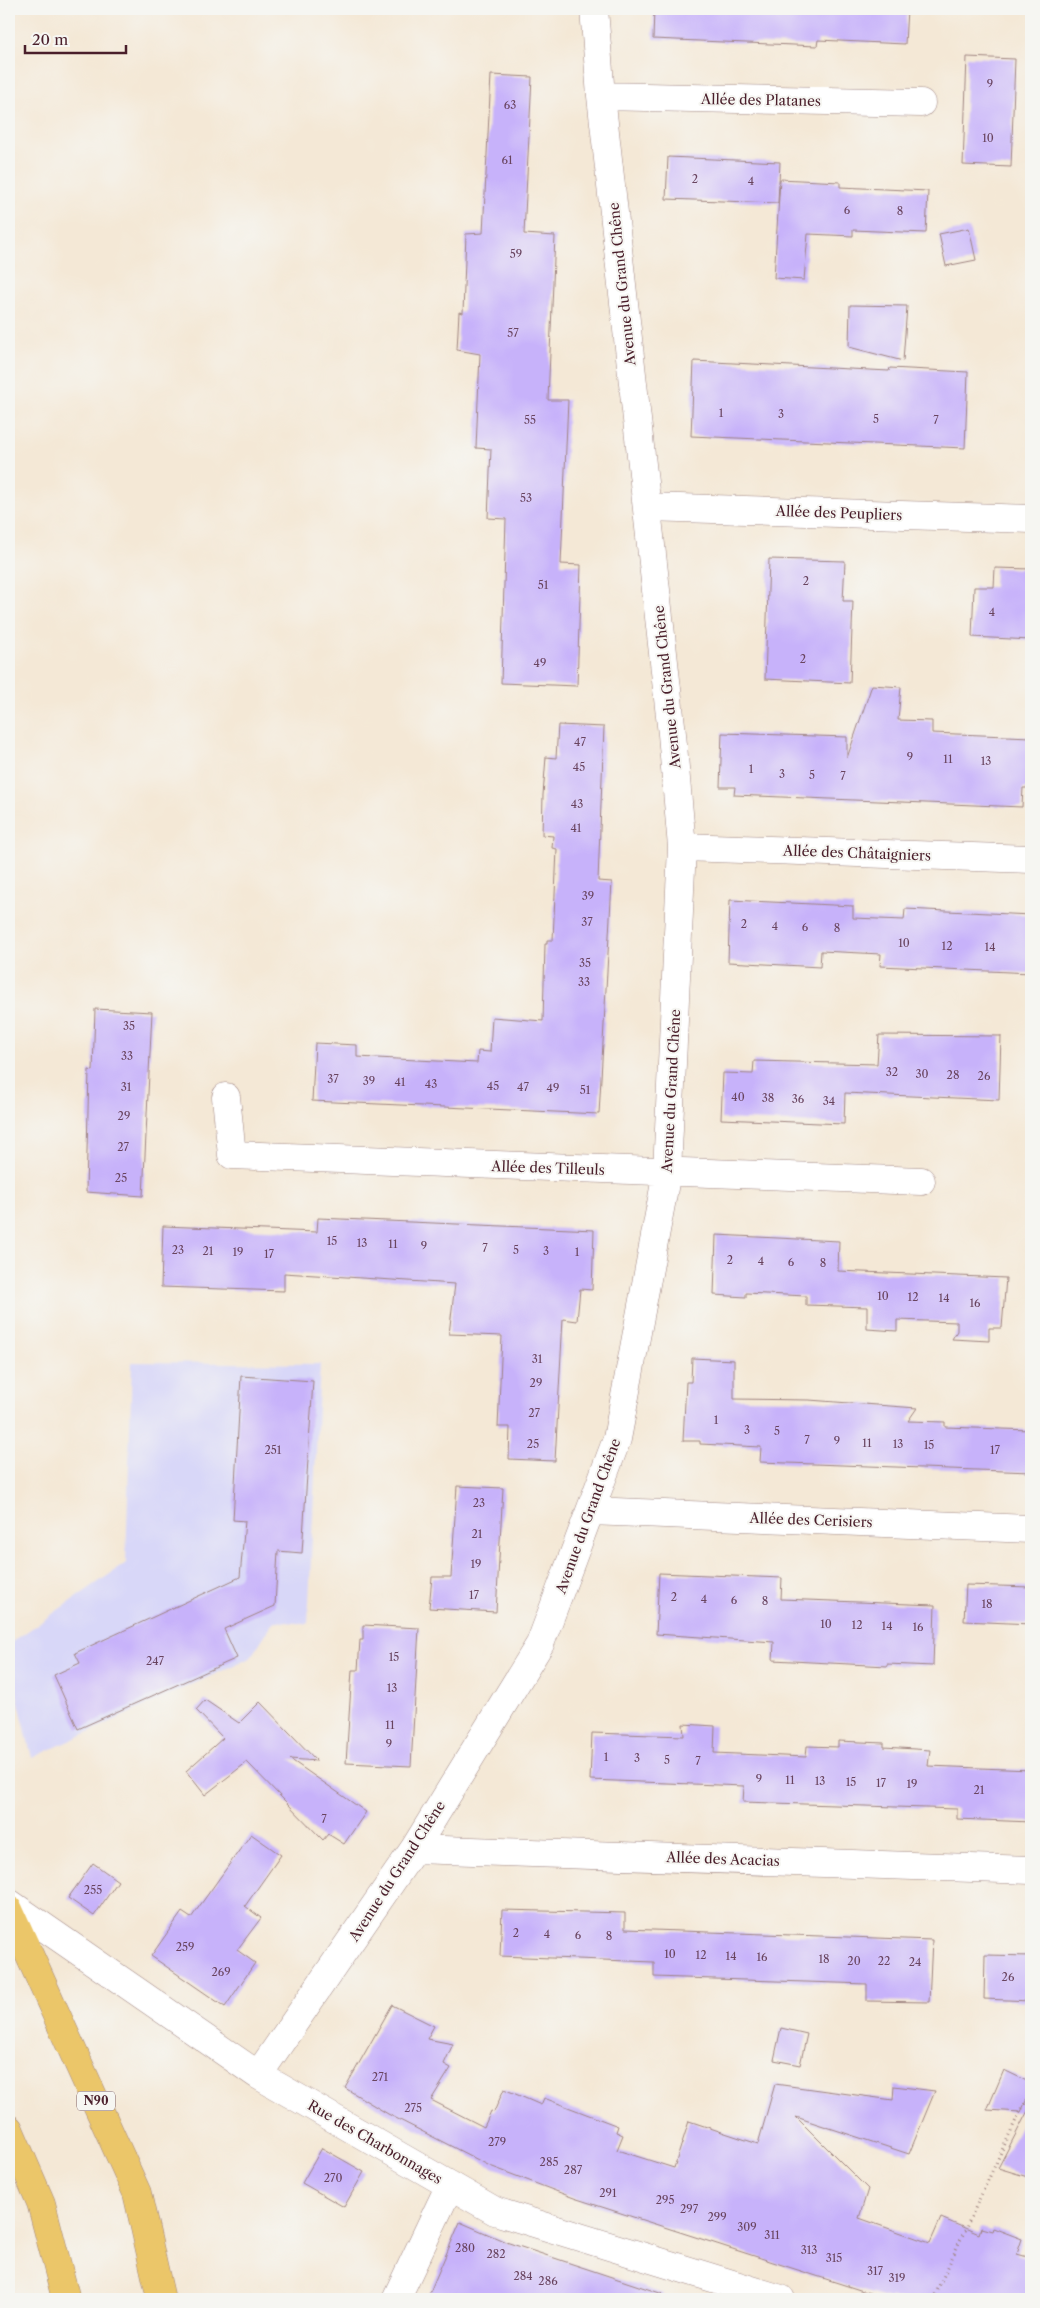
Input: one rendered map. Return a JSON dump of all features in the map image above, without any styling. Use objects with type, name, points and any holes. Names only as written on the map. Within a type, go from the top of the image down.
[{"type":"highway","name":"N90","points":[[9,1910],[137,2193],[162,2299]]},
{"type":"highway","points":[[9,2129],[41,2202],[66,2299]]},
{"type":"street","name":"Avenue du Grand Chêne","points":[[258,2076],[414,1849],[540,1644],[617,1439],[667,1172],[682,848],[672,734],[601,96],[594,9]]},
{"type":"street","name":"Allée des Platanes","points":[[601,96],[921,103]]},
{"type":"street","name":"Allée des Peupliers","points":[[647,506],[1031,519]]},
{"type":"street","name":"Allée des Châtaigniers","points":[[682,848],[1031,859]]},
{"type":"street","name":"Allée des Tilleuls","points":[[226,1096],[232,1154],[921,1181]]},
{"type":"street","name":"Allée des Cerisiers","points":[[590,1511],[1031,1529]]},
{"type":"street","name":"Allée des Acacias","points":[[414,1849],[1031,1870]]},
{"type":"street","name":"Rue des Charbonnages","points":[[9,1903],[258,2076],[495,2211],[781,2299]]},
{"type":"street","points":[[396,2299],[450,2185]]},
{"type":"path","points":[[933,2299],[1016,2120],[1031,2092]]},
{"type":"shaded area","points":[[132,1362],[320,1364],[308,1624],[274,1621],[250,1658],[32,1758],[9,1660],[9,1644],[126,1563]]},
{"type":"building","points":[[654,9],[907,9],[905,44],[818,40],[817,46],[653,39]]},
{"type":"building","points":[[967,57],[1015,59],[1011,167],[963,165]]},
{"type":"building","points":[[491,75],[532,77],[524,234],[555,236],[548,400],[568,400],[561,564],[581,565],[577,686],[501,683],[506,519],[488,518],[491,449],[476,448],[480,354],[457,350],[459,312],[463,313],[466,234],[483,233]]},
{"type":"building","points":[[668,157],[780,162],[778,203],[666,199]]},
{"type":"building","points":[[780,179],[840,182],[840,187],[928,191],[926,233],[853,230],[853,236],[808,234],[804,280],[774,278]]},
{"type":"building","points":[[969,228],[976,260],[946,266],[939,234]]},
{"type":"building","points":[[850,305],[907,306],[903,361],[849,347]]},
{"type":"building","points":[[694,361],[889,371],[890,368],[968,372],[965,448],[691,436]]},
{"type":"building","points":[[769,559],[845,561],[843,601],[853,601],[850,683],[765,679]]},
{"type":"building","points":[[995,568],[1031,569],[1031,640],[972,637],[974,587],[994,587]]},
{"type":"building","points":[[872,685],[901,687],[898,720],[932,721],[932,733],[1031,737],[1031,788],[1023,788],[1022,807],[734,795],[735,787],[720,787],[722,733],[847,737],[847,758]]},
{"type":"building","points":[[558,725],[604,727],[598,881],[612,882],[599,1114],[312,1101],[315,1043],[357,1045],[357,1057],[477,1063],[478,1051],[490,1052],[492,1017],[543,1021],[545,944],[547,944],[547,940],[553,940],[557,849],[552,848],[553,836],[542,835],[543,795],[546,757],[556,758]]},
{"type":"building","points":[[730,900],[853,906],[853,918],[904,920],[905,909],[1031,915],[1031,973],[880,966],[881,954],[821,951],[820,967],[728,962]]},
{"type":"building","points":[[95,1009],[152,1012],[143,1196],[86,1192],[89,1070],[93,1071]]},
{"type":"building","points":[[879,1035],[1001,1036],[999,1100],[845,1093],[844,1124],[721,1119],[723,1073],[753,1074],[754,1061],[877,1064]]},
{"type":"building","points":[[318,1218],[594,1230],[592,1290],[580,1289],[577,1321],[563,1319],[555,1461],[509,1459],[510,1427],[498,1427],[502,1336],[449,1334],[455,1284],[284,1273],[284,1291],[161,1287],[163,1226],[317,1232]]},
{"type":"building","points":[[716,1235],[839,1241],[838,1271],[1006,1278],[1002,1328],[989,1328],[989,1341],[952,1339],[957,1331],[957,1322],[897,1320],[897,1331],[867,1329],[867,1307],[806,1305],[806,1296],[746,1293],[746,1297],[714,1295]]},
{"type":"building","points":[[692,1358],[734,1360],[734,1399],[809,1400],[917,1408],[908,1421],[945,1422],[945,1427],[1031,1430],[1031,1472],[760,1462],[761,1447],[700,1444],[700,1441],[683,1441],[686,1382],[691,1382]]},
{"type":"building","points":[[241,1376],[313,1381],[302,1553],[278,1551],[275,1606],[224,1629],[237,1658],[78,1729],[54,1675],[80,1663],[75,1653],[240,1577],[245,1521],[233,1520]]},
{"type":"building","points":[[457,1486],[503,1488],[496,1612],[429,1608],[432,1577],[451,1577]]},
{"type":"building","points":[[659,1573],[782,1578],[781,1599],[935,1605],[933,1666],[887,1664],[887,1666],[773,1660],[774,1642],[656,1634]]},
{"type":"building","points":[[966,1585],[1031,1587],[1031,1624],[964,1621]]},
{"type":"building","points":[[363,1625],[419,1628],[411,1766],[346,1763],[352,1670],[358,1670],[360,1640],[363,1640]]},
{"type":"building","points":[[205,1700],[239,1723],[260,1702],[317,1761],[290,1759],[366,1812],[344,1844],[328,1834],[323,1840],[247,1762],[205,1795],[186,1771],[223,1738],[196,1710]]},
{"type":"building","points":[[683,1724],[715,1726],[714,1753],[806,1757],[807,1746],[838,1747],[838,1741],[884,1743],[884,1747],[930,1750],[928,1766],[1031,1770],[1031,1822],[957,1819],[957,1809],[743,1802],[744,1786],[590,1780],[592,1733],[684,1736]]},
{"type":"building","points":[[251,1834],[281,1855],[245,1906],[261,1918],[237,1950],[255,1963],[225,2007],[151,1956],[182,1912],[191,1918]]},
{"type":"building","points":[[93,1863],[118,1881],[94,1916],[68,1898]]},
{"type":"building","points":[[502,1910],[625,1913],[625,1929],[932,1940],[929,2002],[867,2001],[867,1984],[654,1977],[654,1962],[500,1956]]},
{"type":"building","points":[[985,1955],[1031,1956],[1031,2001],[984,1999]]},
{"type":"building","points":[[392,2005],[434,2026],[427,2039],[453,2044],[444,2064],[451,2068],[431,2100],[484,2127],[491,2111],[494,2112],[504,2089],[541,2105],[544,2098],[618,2126],[616,2132],[623,2135],[617,2150],[674,2168],[689,2121],[758,2144],[775,2084],[893,2100],[894,2086],[935,2091],[909,2154],[796,2117],[868,2189],[859,2218],[930,2243],[941,2218],[979,2234],[981,2228],[992,2231],[993,2228],[1022,2239],[1017,2254],[1031,2258],[1031,2299],[888,2299],[574,2198],[490,2166],[388,2114],[345,2088]]},
{"type":"building","points":[[781,2028],[807,2034],[800,2065],[774,2060]]},
{"type":"building","points":[[1004,2070],[1031,2083],[1031,2090],[1021,2112],[987,2110]]},
{"type":"building","points":[[1031,2105],[1031,2178],[998,2168]]},
{"type":"building","points":[[322,2148],[364,2172],[344,2207],[302,2183]]},
{"type":"building","points":[[460,2222],[506,2242],[663,2294],[662,2299],[427,2299]]}]
